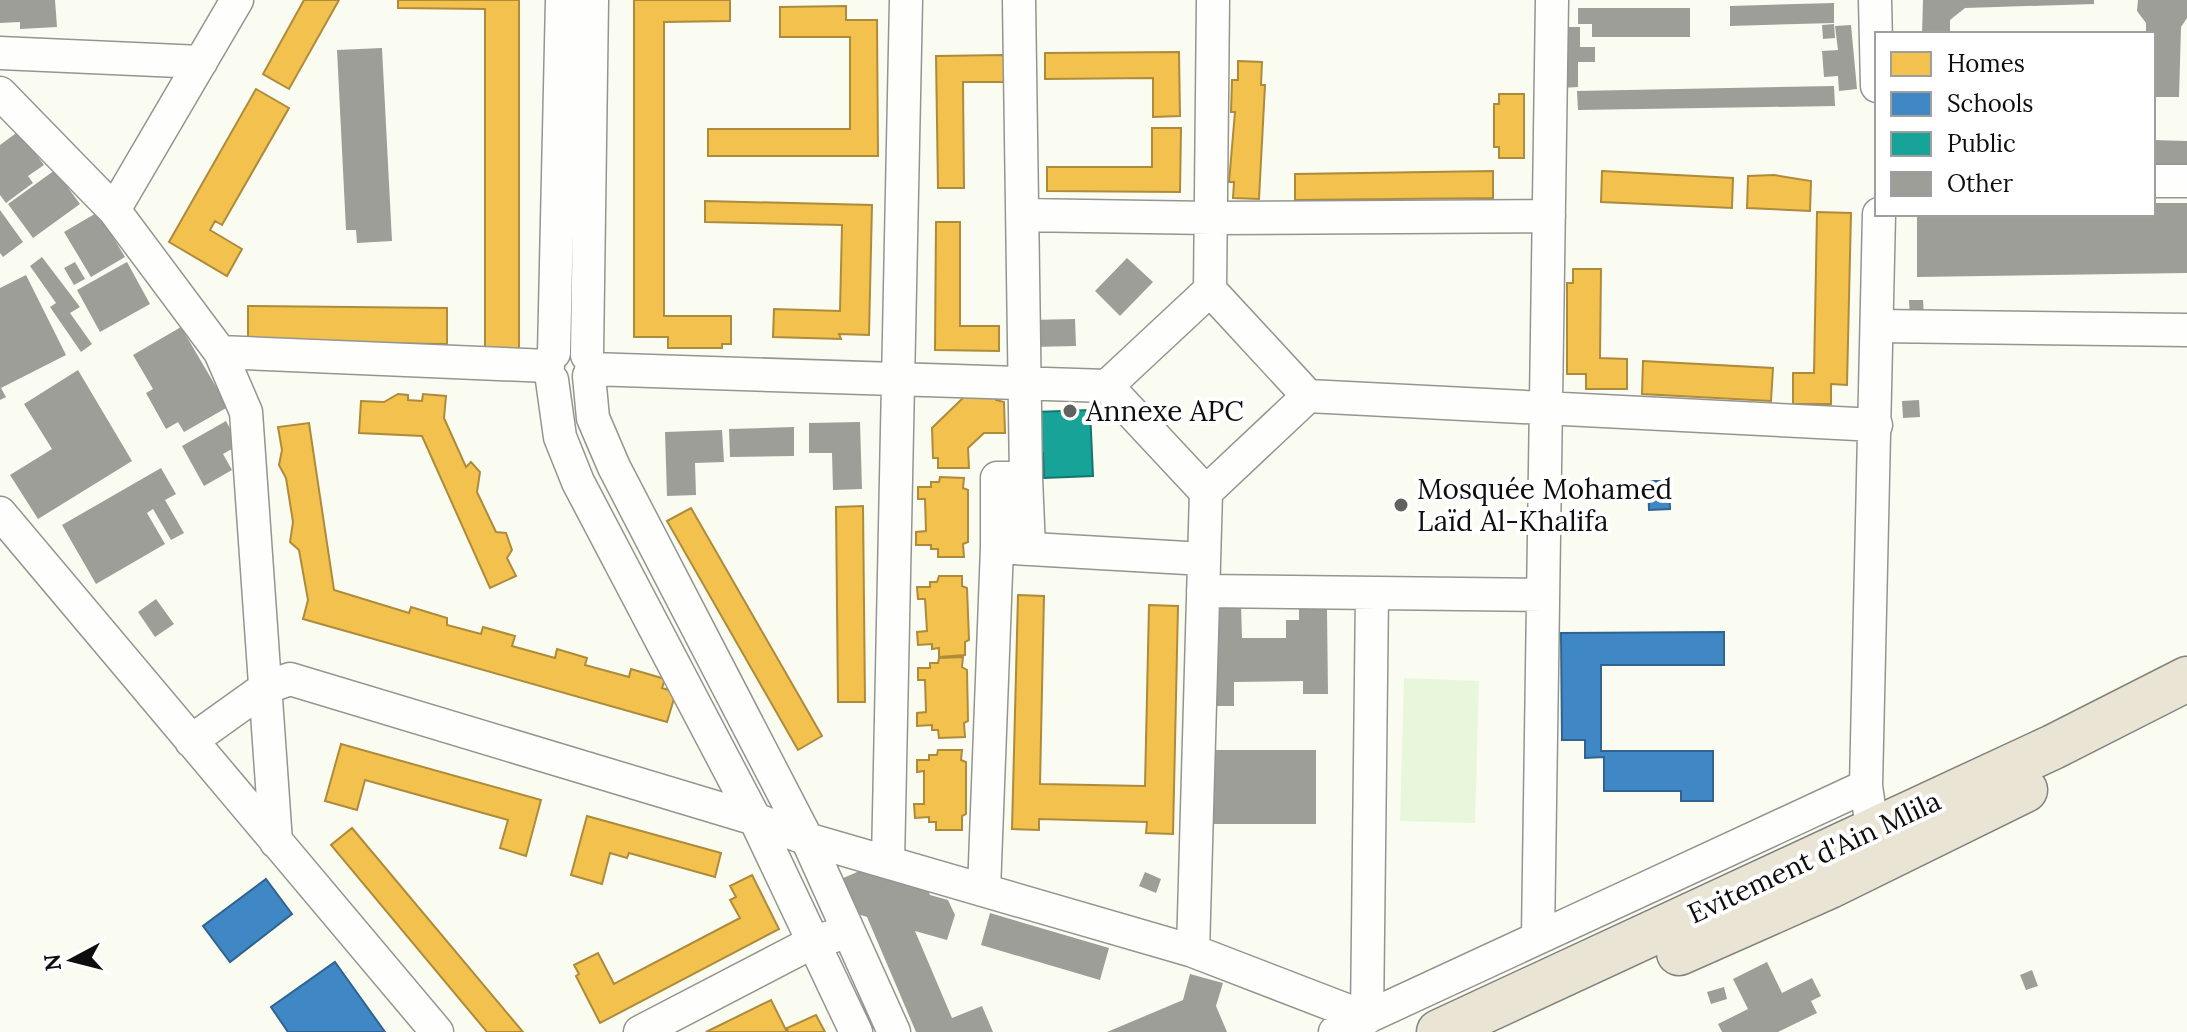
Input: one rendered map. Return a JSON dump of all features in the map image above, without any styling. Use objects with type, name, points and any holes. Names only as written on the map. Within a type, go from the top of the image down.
[{"type":"highway","name":"Evitement d'Ain Mlila","points":[[1501,1032],[1878,844],[2053,747],[2187,679]]},
{"type":"highway","name":"Evitement d'Ain Mlila","points":[[1439,1032],[2187,708]]},
{"type":"street","points":[[114,210],[237,0]]},
{"type":"street","points":[[562,0],[551,366],[560,437],[578,482],[755,819],[856,1032]]},
{"type":"street","points":[[592,0],[589,367],[593,418],[614,467],[807,839],[846,932],[894,1032]]},
{"type":"street","points":[[888,862],[906,0]]},
{"type":"street","points":[[984,890],[1013,548],[1026,478],[1019,0]]},
{"type":"street","points":[[1213,0],[1210,290],[1308,396],[1876,425]]},
{"type":"street","points":[[1538,936],[1552,0]]},
{"type":"street","points":[[1875,0],[1876,32]]},
{"type":"street","points":[[0,53],[201,62]]},
{"type":"street","points":[[0,93],[114,210],[220,352],[246,412],[276,842]]},
{"type":"street","points":[[2155,181],[2187,181]]},
{"type":"street","points":[[1023,215],[1210,218],[1549,216]]},
{"type":"street","points":[[1878,844],[1866,786],[1879,216]]},
{"type":"street","points":[[1107,386],[1210,290]]},
{"type":"street","points":[[1878,326],[2187,330]]},
{"type":"street","points":[[220,352],[551,366],[571,388],[589,367]]},
{"type":"street","points":[[589,367],[1107,386],[1206,492],[1193,951]]},
{"type":"street","points":[[1206,492],[1308,396]]},
{"type":"street","points":[[0,513],[437,1032]]},
{"type":"street","points":[[1013,548],[1204,559]]},
{"type":"street","points":[[1203,591],[1542,595]]},
{"type":"street","points":[[1367,1018],[1372,593]]},
{"type":"street","points":[[191,741],[265,688],[290,679],[755,819],[807,839],[1193,951],[1367,1018]]},
{"type":"street","points":[[1335,1032],[1866,786]]},
{"type":"street","points":[[640,1032],[813,942],[846,932]]},
{"type":"green space","points":[[1404,678],[1479,681],[1475,823],[1400,821]]},
{"type":"building: Homes","points":[[304,0],[339,0],[289,89],[263,74]]},
{"type":"building: Homes","points":[[398,0],[519,0],[519,349],[485,349],[485,9],[398,8]]},
{"type":"building: Homes","points":[[634,0],[730,0],[730,21],[664,22],[664,316],[731,316],[731,344],[722,344],[722,348],[668,348],[668,337],[634,337]]},
{"type":"building: Homes","points":[[846,6],[846,20],[877,20],[878,156],[708,156],[708,129],[850,129],[850,37],[780,37],[780,7]]},
{"type":"building: Homes","points":[[1179,52],[1180,116],[1153,117],[1153,78],[1045,79],[1045,53]]},
{"type":"building: Homes","points":[[1004,55],[1004,82],[963,82],[964,188],[938,188],[936,56]]},
{"type":"building: Homes","points":[[1238,61],[1262,62],[1261,85],[1265,85],[1259,199],[1233,198],[1234,182],[1229,182],[1235,112],[1231,112],[1232,80],[1238,80]]},
{"type":"building: Homes","points":[[256,89],[289,108],[222,225],[215,221],[210,230],[242,249],[227,276],[169,242]]},
{"type":"building: Homes","points":[[1499,94],[1524,94],[1524,158],[1499,158],[1499,147],[1494,147],[1494,104],[1499,104]]},
{"type":"building: Homes","points":[[1152,128],[1181,128],[1180,192],[1047,191],[1047,167],[1152,167]]},
{"type":"building: Homes","points":[[1493,171],[1493,198],[1295,200],[1295,174]]},
{"type":"building: Homes","points":[[1602,171],[1733,178],[1732,208],[1601,202]]},
{"type":"building: Homes","points":[[1774,175],[1811,181],[1810,211],[1747,208],[1748,176]]},
{"type":"building: Homes","points":[[705,201],[872,205],[869,335],[839,334],[841,339],[773,337],[774,309],[840,311],[842,225],[705,222]]},
{"type":"building: Homes","points":[[1817,212],[1851,213],[1847,385],[1831,384],[1831,404],[1793,404],[1793,373],[1814,373]]},
{"type":"building: Homes","points":[[936,222],[960,222],[960,326],[999,326],[999,351],[935,350]]},
{"type":"building: Homes","points":[[1573,269],[1601,269],[1600,358],[1627,359],[1627,389],[1586,389],[1586,374],[1567,374],[1567,283],[1573,283]]},
{"type":"building: Homes","points":[[248,306],[447,308],[447,344],[248,342]]},
{"type":"building: Homes","points":[[1643,361],[1773,368],[1771,401],[1642,394]]},
{"type":"building: Homes","points":[[398,394],[408,395],[408,400],[422,401],[423,394],[446,396],[444,418],[466,467],[471,462],[480,472],[477,492],[496,532],[506,533],[512,550],[507,558],[516,576],[490,588],[422,436],[359,433],[361,401],[384,402]]},
{"type":"building: Homes","points":[[965,396],[996,396],[996,400],[1004,402],[1005,433],[984,433],[968,448],[969,468],[938,468],[938,458],[933,458],[932,428]]},
{"type":"building: Homes","points":[[309,423],[334,590],[409,613],[411,607],[447,618],[447,625],[481,634],[483,627],[515,636],[512,646],[555,658],[557,649],[587,658],[585,665],[629,677],[631,669],[665,679],[662,688],[676,692],[667,722],[303,619],[308,600],[299,550],[290,542],[293,522],[286,478],[279,465],[282,450],[278,427]]},
{"type":"building: Homes","points":[[940,477],[964,478],[963,488],[968,490],[968,542],[963,544],[964,557],[938,557],[938,549],[931,549],[931,545],[916,545],[916,532],[926,531],[925,499],[918,499],[918,487],[931,487],[931,482],[939,482]]},
{"type":"building: Homes","points":[[863,506],[865,702],[838,702],[836,507]]},
{"type":"building: Homes","points":[[691,508],[822,736],[798,750],[667,521]]},
{"type":"building: Homes","points":[[939,576],[962,576],[962,586],[967,588],[969,640],[965,642],[965,655],[939,657],[939,648],[932,649],[932,644],[918,645],[917,632],[927,631],[925,599],[918,599],[917,587],[930,587],[930,582],[937,582]]},
{"type":"building: Homes","points":[[1018,595],[1044,596],[1040,784],[1145,786],[1149,605],[1178,606],[1173,834],[1146,833],[1147,822],[1039,819],[1039,830],[1012,829]]},
{"type":"building: Homes","points":[[963,657],[962,667],[967,670],[968,721],[964,723],[965,737],[939,738],[938,730],[932,730],[932,725],[917,726],[917,713],[926,712],[925,680],[918,680],[918,668],[930,668],[930,663],[938,663],[939,658]]},
{"type":"building: Homes","points":[[341,744],[541,800],[526,856],[500,848],[508,820],[365,780],[357,810],[325,801]]},
{"type":"building: Homes","points":[[938,750],[962,750],[961,760],[966,762],[966,814],[962,816],[962,830],[936,830],[936,822],[929,822],[929,817],[915,818],[914,804],[924,804],[924,771],[917,772],[917,760],[929,760],[929,755],[937,755]]},
{"type":"building: Homes","points":[[587,816],[721,853],[715,877],[629,853],[627,858],[610,853],[602,884],[571,875]]},
{"type":"building: Homes","points":[[352,828],[523,1032],[487,1032],[331,845]]},
{"type":"building: Homes","points":[[752,875],[779,929],[600,1023],[576,976],[579,974],[574,965],[598,953],[614,984],[740,918],[730,900],[736,897],[730,886]]},
{"type":"building: Homes","points":[[771,1000],[787,1032],[706,1032]]},
{"type":"building: Homes","points":[[816,1015],[825,1032],[788,1032],[787,1028]]},
{"type":"building: Schools","points":[[1648,481],[1669,481],[1670,509],[1649,510]]},
{"type":"building: Schools","points":[[1724,632],[1724,665],[1601,665],[1601,751],[1713,751],[1713,801],[1681,801],[1681,791],[1604,791],[1604,757],[1585,758],[1585,740],[1562,740],[1561,633]]},
{"type":"building: Schools","points":[[266,879],[292,914],[230,962],[203,926]]},
{"type":"building: Schools","points":[[335,962],[385,1032],[288,1032],[271,1007]]},
{"type":"building: Public","points":[[1090,410],[1093,476],[1044,478],[1043,453],[1036,453],[1035,412]]},
{"type":"building: Other","points":[[0,0],[55,0],[57,27],[20,29],[20,22],[0,23]]},
{"type":"building: Other","points":[[1923,0],[2094,0],[2094,4],[1965,8],[1950,20],[1950,32],[1922,32]]},
{"type":"building: Other","points":[[2138,0],[2187,0],[2187,18],[2181,27],[2179,97],[2155,97],[2155,32],[2146,32],[2146,23],[2137,11]]},
{"type":"building: Other","points":[[1834,3],[1834,23],[1730,26],[1730,6]]},
{"type":"building: Other","points":[[1578,8],[1690,8],[1690,37],[1592,37],[1592,24],[1578,24]]},
{"type":"building: Other","points":[[1834,24],[1835,38],[1823,39],[1822,25]]},
{"type":"building: Other","points":[[1851,25],[1857,89],[1839,91],[1838,76],[1824,77],[1822,51],[1838,50],[1835,26]]},
{"type":"building: Other","points":[[1559,27],[1580,27],[1580,47],[1595,47],[1595,62],[1578,62],[1578,87],[1560,88]]},
{"type":"building: Other","points":[[382,48],[392,241],[357,243],[356,230],[346,230],[337,50]]},
{"type":"building: Other","points":[[1834,86],[1835,106],[1578,110],[1577,91]]},
{"type":"building: Other","points":[[19,131],[44,165],[28,176],[33,183],[6,203],[0,195],[0,145]]},
{"type":"building: Other","points":[[2155,140],[2187,141],[2187,168],[2155,168]]},
{"type":"building: Other","points":[[55,170],[80,204],[33,238],[8,204]]},
{"type":"building: Other","points":[[2155,203],[2187,203],[2187,273],[1917,277],[1917,216],[2155,216]]},
{"type":"building: Other","points":[[0,210],[23,242],[3,257],[0,253]]},
{"type":"building: Other","points":[[98,212],[125,257],[91,277],[64,232]]},
{"type":"building: Other","points":[[42,257],[80,307],[70,313],[92,344],[81,352],[50,307],[56,303],[30,266]]},
{"type":"building: Other","points":[[1127,258],[1153,282],[1120,316],[1095,291]]},
{"type":"building: Other","points":[[75,262],[85,279],[74,285],[64,268]]},
{"type":"building: Other","points":[[127,262],[150,304],[100,332],[77,290]]},
{"type":"building: Other","points":[[26,275],[66,355],[1,388],[6,397],[0,400],[0,288]]},
{"type":"building: Other","points":[[1909,300],[1923,300],[1924,316],[1910,317]]},
{"type":"building: Other","points":[[1075,319],[1076,346],[1031,347],[1030,320]]},
{"type":"building: Other","points":[[181,327],[228,407],[184,432],[178,422],[166,429],[146,393],[153,389],[133,355]]},
{"type":"building: Other","points":[[78,370],[132,461],[38,519],[10,475],[52,449],[24,404]]},
{"type":"building: Other","points":[[1919,400],[1920,417],[1903,418],[1902,401]]},
{"type":"building: Other","points":[[226,421],[239,445],[223,454],[232,470],[204,486],[182,446]]},
{"type":"building: Other","points":[[860,422],[862,489],[833,490],[832,453],[809,453],[809,423]]},
{"type":"building: Other","points":[[794,427],[794,456],[730,457],[729,429]]},
{"type":"building: Other","points":[[722,430],[724,462],[695,463],[696,495],[667,496],[665,432]]},
{"type":"building: Other","points":[[161,468],[176,494],[165,500],[184,533],[171,540],[153,509],[147,513],[165,544],[96,584],[62,525]]},
{"type":"building: Other","points":[[156,599],[174,624],[155,637],[138,612]]},
{"type":"building: Other","points":[[1206,604],[1241,604],[1242,638],[1286,638],[1286,620],[1299,620],[1299,608],[1327,608],[1328,694],[1303,694],[1303,681],[1234,682],[1234,706],[1207,706]]},
{"type":"building: Other","points":[[1202,750],[1316,750],[1316,824],[1200,824]]},
{"type":"building: Other","points":[[864,869],[927,887],[930,895],[948,900],[955,915],[947,940],[915,931],[952,1018],[982,1006],[993,1032],[916,1032],[867,917],[855,913],[841,879]]},
{"type":"building: Other","points":[[1145,872],[1161,879],[1156,893],[1139,886]]},
{"type":"building: Other","points":[[990,913],[1109,948],[1100,980],[981,945]]},
{"type":"building: Other","points":[[1767,962],[1782,993],[1812,978],[1821,996],[1811,1001],[1817,1013],[1778,1032],[1722,1032],[1718,1024],[1748,1009],[1733,979]]},
{"type":"building: Other","points":[[2032,970],[2038,986],[2026,990],[2020,975]]},
{"type":"building: Other","points":[[1190,974],[1223,983],[1216,1006],[1227,1032],[1107,1032],[1183,1000]]},
{"type":"building: Other","points":[[1724,987],[1727,999],[1711,1004],[1707,992]]},
{"type":"place","name":"Annexe APC","points":[[1070,411]]},
{"type":"place","name":"Mosquée Mohamed Laïd Al-Khalifa","points":[[1401,505]]}]
